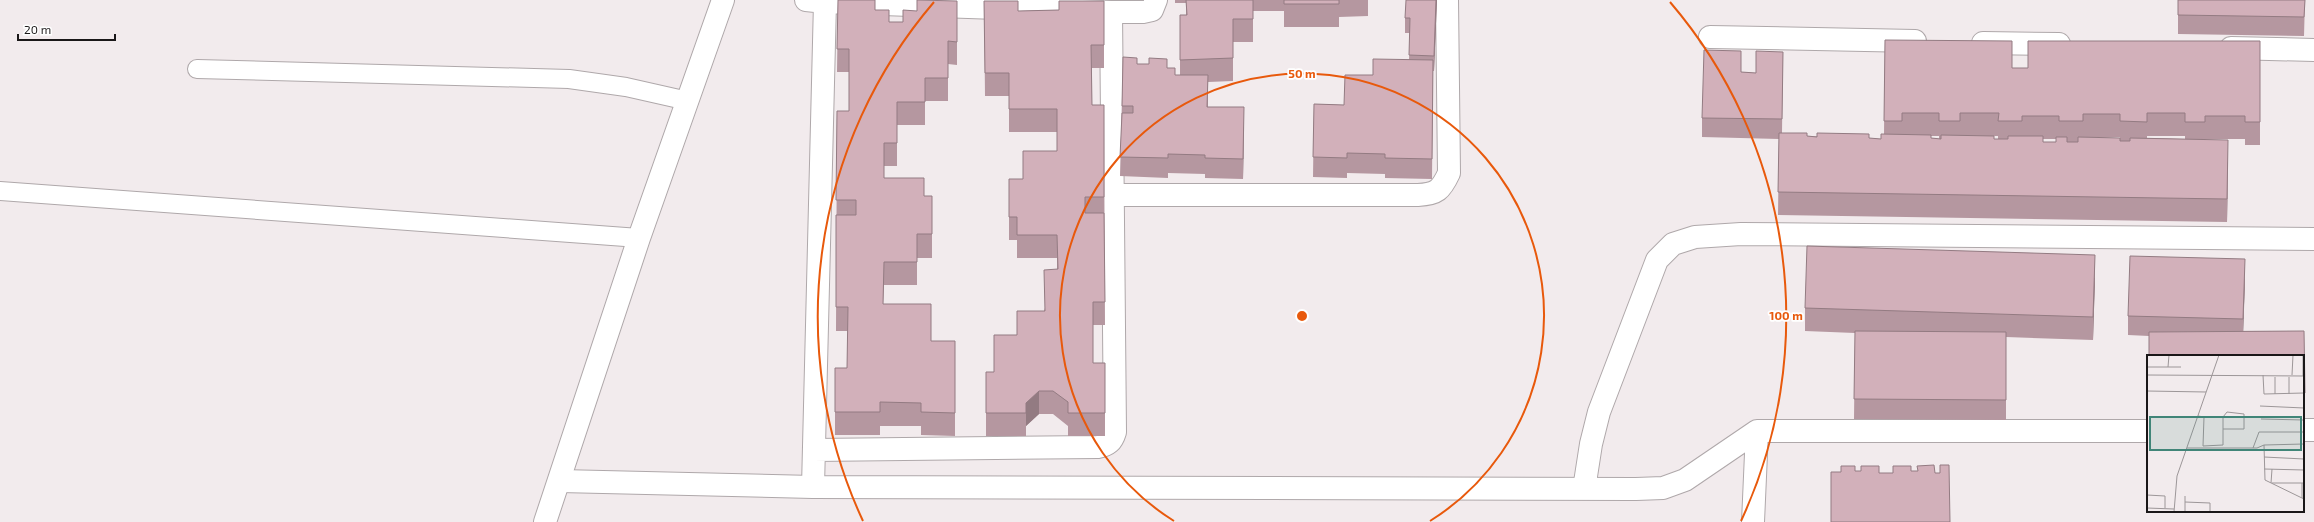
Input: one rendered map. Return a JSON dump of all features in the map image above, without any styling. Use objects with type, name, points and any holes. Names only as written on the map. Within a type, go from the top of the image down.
[{"type":"street","points":[[545,522],[560,481],[640,238],[723,0]]},
{"type":"street","points":[[813,487],[815,1],[1111,12],[1152,10],[1156,0]]},
{"type":"street","points":[[1112,195],[1418,195],[1430,194],[1443,187],[1449,173],[1447,0]]},
{"type":"street","points":[[814,450],[1107,445],[1113,440],[1115,432],[1111,12]]},
{"type":"street","points":[[1710,37],[1932,42]]},
{"type":"street","points":[[1964,42],[2076,45]]},
{"type":"street","points":[[2211,48],[2314,50]]},
{"type":"street","points":[[1584,489],[1591,444],[1608,386],[1657,260],[1673,244],[1695,237],[1741,234],[2314,239]]},
{"type":"street","points":[[560,481],[813,487],[1663,488],[1685,480],[1757,431],[2147,430]]},
{"type":"street","points":[[1753,522],[1757,431]]},
{"type":"lane","points":[[197,69],[569,79],[626,87],[688,101]]},
{"type":"lane","points":[[0,191],[640,238]]},
{"type":"building","points":[[838,0],[875,0],[875,10],[889,10],[889,22],[903,22],[903,10],[917,11],[917,0],[957,1],[957,42],[948,41],[948,78],[925,78],[925,102],[897,102],[897,143],[884,143],[884,178],[924,178],[924,196],[932,196],[932,234],[917,234],[917,262],[884,262],[883,304],[931,304],[931,341],[955,341],[955,413],[921,412],[921,403],[880,402],[880,412],[835,412],[835,368],[847,368],[848,307],[836,307],[836,215],[856,215],[856,200],[836,200],[837,111],[849,111],[849,49],[837,49]]},
{"type":"building","points":[[1186,0],[1253,0],[1253,19],[1233,19],[1233,58],[1180,60],[1180,15],[1187,15]]},
{"type":"building","points":[[1284,0],[1339,0],[1339,4],[1284,4]]},
{"type":"building","points":[[1406,0],[1436,0],[1434,56],[1409,55],[1410,18],[1405,18]]},
{"type":"building","points":[[2178,0],[2305,0],[2304,17],[2178,15]]},
{"type":"building","points":[[984,1],[1018,1],[1018,11],[1059,10],[1059,1],[1104,1],[1104,45],[1091,45],[1092,105],[1104,105],[1104,197],[1085,197],[1085,213],[1104,213],[1105,302],[1093,302],[1093,363],[1105,363],[1105,413],[1068,413],[1068,402],[1053,391],[1039,391],[1026,403],[1026,413],[986,413],[986,372],[994,372],[994,335],[1017,335],[1017,311],[1045,311],[1044,270],[1058,269],[1057,235],[1017,235],[1017,217],[1009,217],[1009,179],[1023,179],[1023,151],[1057,151],[1057,109],[1009,109],[1009,73],[985,73]]},
{"type":"building","points":[[1885,40],[2012,41],[2012,68],[2028,68],[2028,41],[2260,41],[2260,122],[2245,122],[2245,116],[2205,116],[2205,122],[2185,122],[2185,113],[2147,113],[2147,122],[2120,121],[2120,114],[2083,114],[2083,121],[2059,121],[2059,116],[2022,116],[2022,121],[1998,121],[1999,113],[1960,113],[1960,121],[1939,121],[1939,113],[1902,113],[1902,121],[1884,121]]},
{"type":"building","points":[[1704,50],[1741,51],[1741,72],[1756,73],[1756,51],[1783,52],[1782,119],[1702,118]]},
{"type":"building","points":[[1123,57],[1137,58],[1137,64],[1149,64],[1149,58],[1167,59],[1167,68],[1175,68],[1175,75],[1208,75],[1207,107],[1244,107],[1243,159],[1205,158],[1205,155],[1168,154],[1168,158],[1120,157],[1122,113],[1133,113],[1133,106],[1122,106]]},
{"type":"building","points":[[1373,59],[1433,60],[1432,159],[1385,158],[1385,154],[1347,153],[1347,158],[1313,157],[1314,104],[1344,105],[1345,75],[1373,75]]},
{"type":"building","points":[[1779,133],[1807,133],[1807,136],[1817,137],[1817,133],[1869,134],[1869,138],[1881,139],[1881,134],[1931,135],[1931,138],[1941,139],[1941,135],[1994,136],[1994,139],[2008,139],[2008,136],[2043,136],[2043,142],[2056,142],[2056,137],[2067,137],[2067,142],[2078,142],[2078,137],[2120,138],[2120,141],[2130,141],[2130,138],[2228,140],[2227,199],[1778,192]]},
{"type":"building","points":[[1807,246],[2095,255],[2093,317],[1805,308]]},
{"type":"building","points":[[2130,256],[2245,259],[2243,319],[2128,316]]},
{"type":"building","points":[[1855,331],[2006,332],[2006,400],[1854,399]]},
{"type":"building","points":[[2304,331],[2305,393],[2304,355],[2149,355],[2149,332]]},
{"type":"building","points":[[1934,465],[1935,473],[1940,473],[1940,465],[1949,465],[1950,522],[1831,522],[1831,472],[1841,472],[1841,466],[1855,466],[1855,471],[1861,471],[1861,466],[1879,466],[1879,473],[1893,473],[1893,466],[1911,466],[1911,471],[1918,471],[1917,466]]}]
